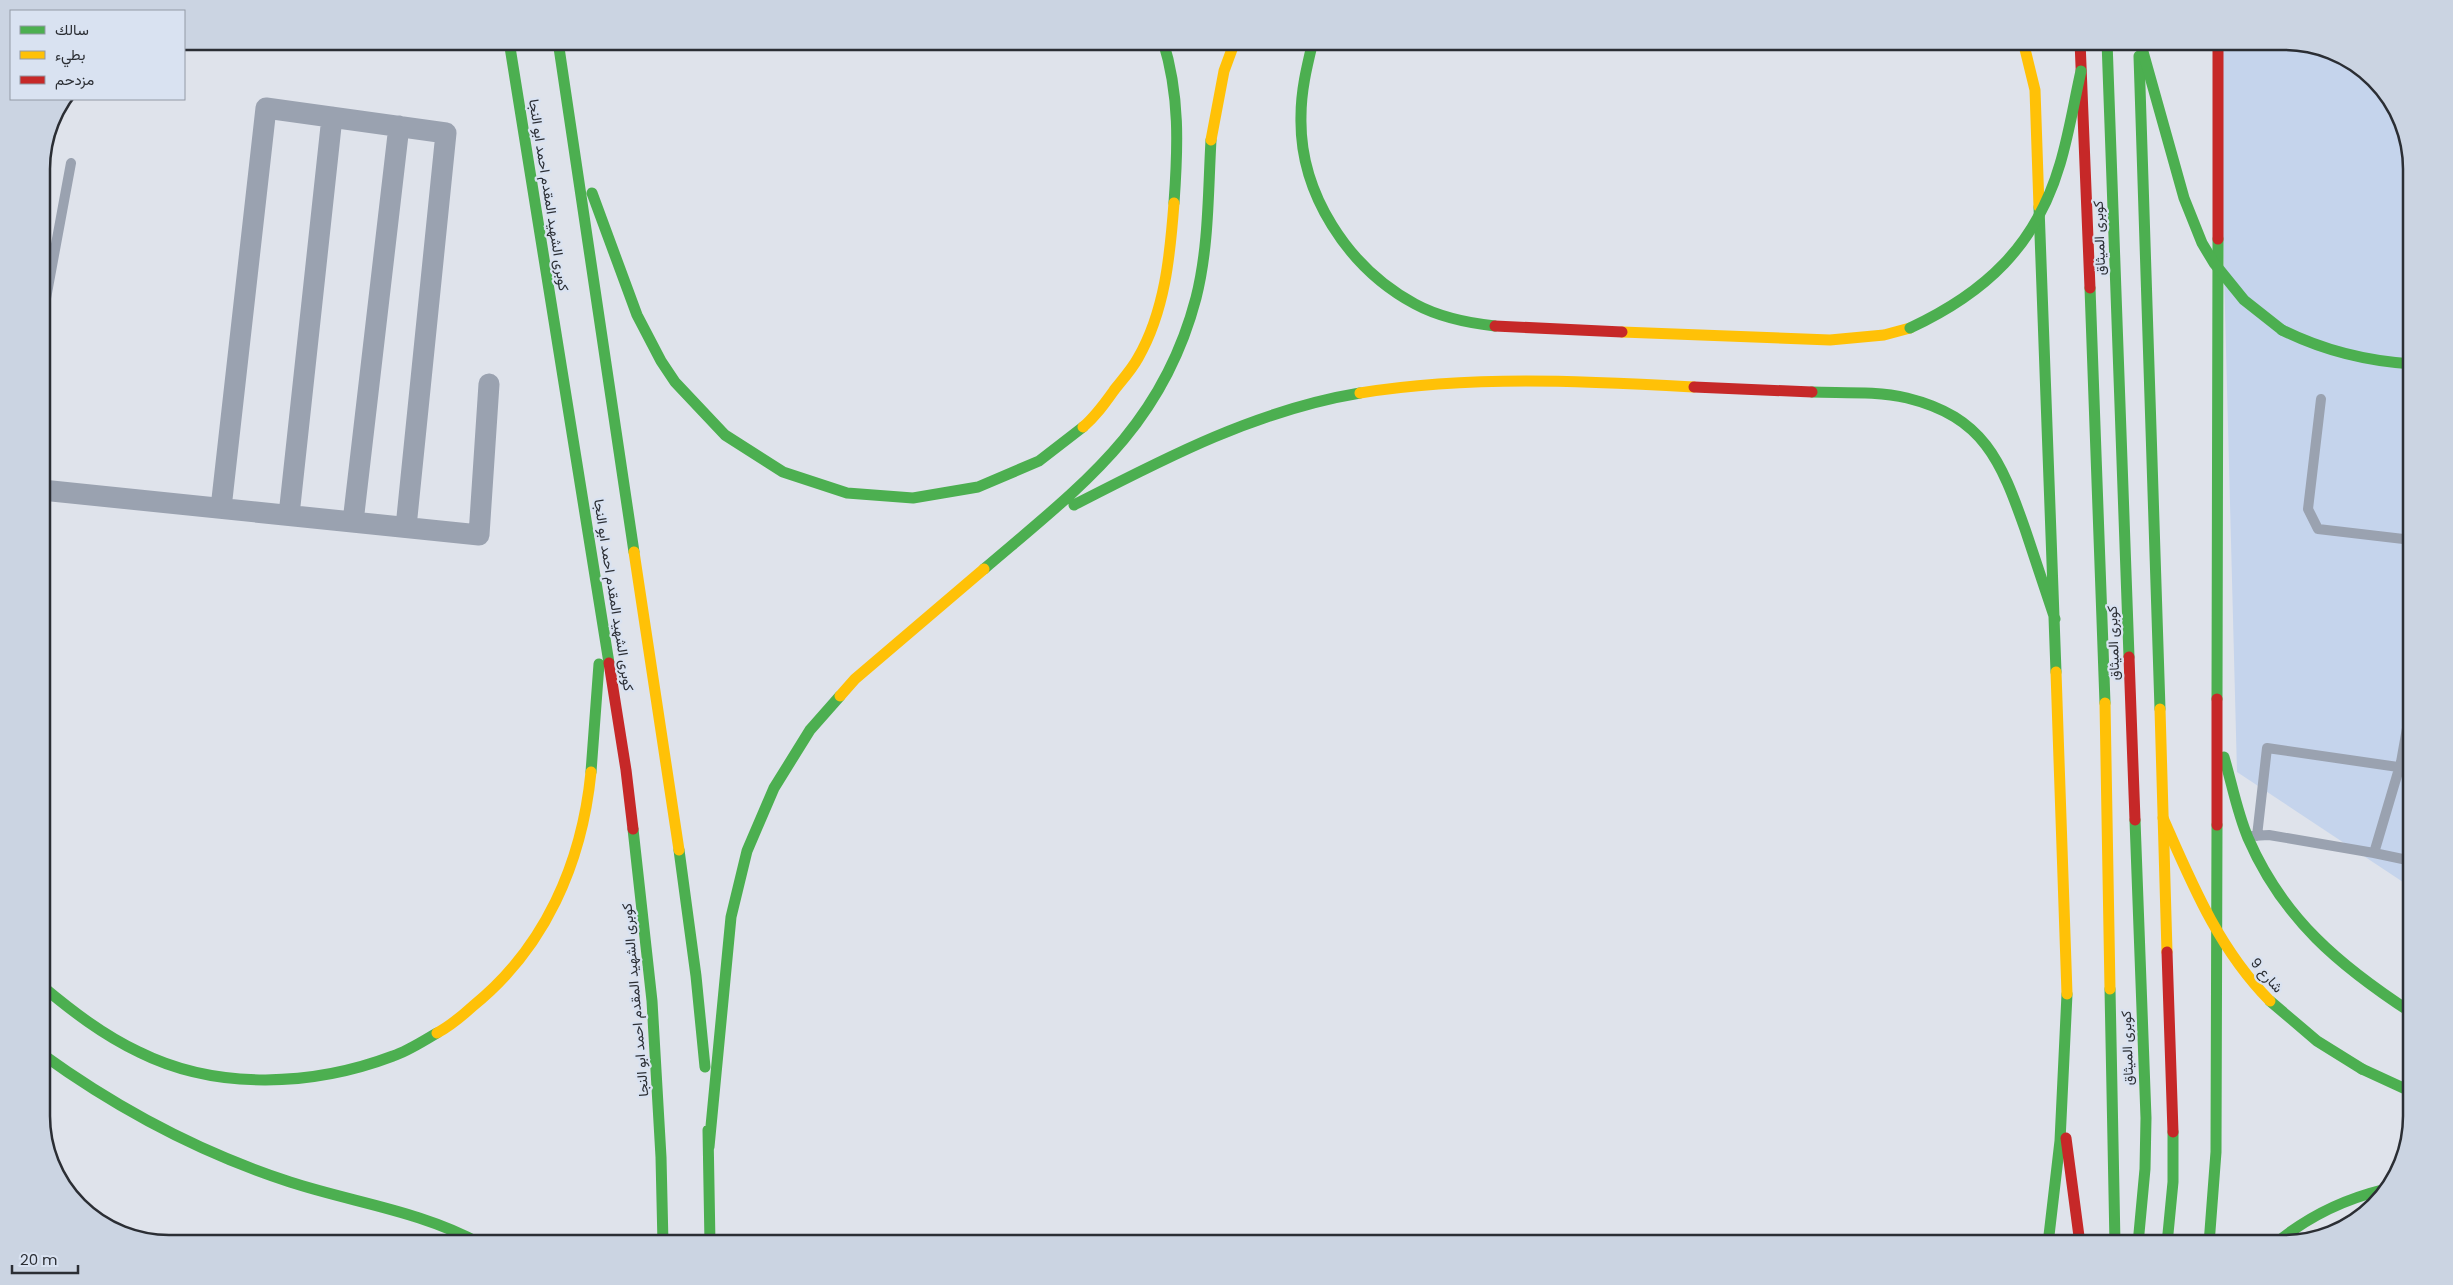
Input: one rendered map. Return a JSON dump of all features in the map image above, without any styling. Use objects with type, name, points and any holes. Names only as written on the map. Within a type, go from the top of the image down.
[{"type":"main road","name":"كوبرى الشهيد المقدم احمد ابو النجا","points":[[510,50],[626,770],[645,924],[658,1079],[663,1235]]},
{"type":"main road","name":"كوبرى الشهيد المقدم احمد ابو النجا","points":[[559,50],[696,976],[709,1147]]},
{"type":"main road","points":[[573,142],[647,334],[676,383],[714,425],[736,443],[785,472],[838,491],[894,500],[953,494],[982,487],[1010,477],[1036,464],[1061,447],[1084,428],[1116,392],[1138,359],[1151,332],[1168,275],[1179,132],[1174,78],[1166,50]]},
{"type":"main road","points":[[710,1235],[709,1147],[731,917],[747,850],[774,788],[810,730],[855,679],[1089,479],[1130,434],[1148,409],[1177,354],[1196,297],[1202,266],[1212,127],[1224,71],[1232,50]]},
{"type":"main road","points":[[1310,50],[1303,76],[1300,125],[1306,166],[1316,197],[1327,219],[1356,259],[1381,282],[1415,304],[1461,321],[1510,327],[1830,340],[1884,335],[1910,328],[1959,304],[2001,270],[2028,234],[2046,203],[2056,177],[2081,71]]},
{"type":"main road","points":[[2025,50],[2035,90],[2067,969],[2059,1157],[2049,1235]]},
{"type":"main road","points":[[2080,50],[2104,650],[2115,1235]]},
{"type":"main road","name":"كوبرى الميثاق","points":[[2107,50],[2146,1118],[2145,1169],[2139,1235]]},
{"type":"main road","points":[[2139,50],[2173,1137],[2173,1182],[2169,1235]]},
{"type":"main road","points":[[2142,50],[2184,198],[2202,243],[2214,263],[2239,294],[2282,330],[2303,342],[2348,358],[2403,363]]},
{"type":"main road","points":[[2210,1235],[2216,1152],[2218,50]]},
{"type":"main road","points":[[1035,525],[1186,448],[1225,431],[1308,404],[1394,387],[1446,381],[1524,379],[1889,395],[1915,400],[1940,409],[1970,428],[1994,455],[2010,486],[2055,619]]},
{"type":"main road","points":[[50,992],[101,1032],[128,1047],[185,1069],[245,1080],[306,1080],[359,1069],[395,1056],[449,1027],[496,988],[517,965],[551,914],[564,886],[579,843],[588,798],[603,618]]},
{"type":"main road","points":[[2216,729],[2252,836],[2273,886],[2307,932],[2348,971],[2403,1007]]},
{"type":"main road","name":"شارع 9","points":[[2163,818],[2213,926],[2246,976],[2287,1019],[2311,1038],[2362,1069],[2403,1088]]},
{"type":"main road","points":[[50,1060],[108,1100],[197,1147],[292,1183],[415,1214],[443,1224],[464,1235]]},
{"type":"main road","points":[[2062,1106],[2079,1235]]},
{"type":"main road","points":[[2288,1235],[2319,1212],[2348,1199],[2376,1191]]},
{"type":"street","points":[[221,508],[266,108],[446,133],[406,527]]},
{"type":"street","points":[[289,515],[332,117]]},
{"type":"street","points":[[352,522],[399,126]]},
{"type":"street","points":[[50,491],[479,535],[489,384]]},
{"type":"lane","points":[[50,277],[71,163]]},
{"type":"lane","points":[[2321,399],[2308,508],[2318,529],[2403,539]]},
{"type":"lane","points":[[2403,768],[2267,748],[2252,836],[2269,835],[2403,859]]},
{"type":"lane","points":[[2374,853],[2400,767],[2403,750]]},
{"type":"shaded area","points":[[2218,50],[2300,51],[2323,56],[2337,62],[2363,79],[2374,90],[2391,116],[2397,130],[2403,161],[2403,882],[2237,772]]},
{"type":"traffic: fast","points":[[510,50],[609,663]]},
{"type":"traffic: fast","points":[[559,50],[634,552]]},
{"type":"traffic: fast","points":[[1166,50],[1175,101],[1177,141],[1174,203]]},
{"type":"traffic: fast","points":[[1311,50],[1302,97],[1303,145],[1309,173],[1319,200],[1332,225],[1349,249],[1369,270],[1391,289],[1415,304],[1454,319],[1495,326]]},
{"type":"traffic: fast","points":[[2107,50],[2129,657]]},
{"type":"traffic: fast","points":[[2143,50],[2184,198],[2202,243],[2214,263],[2244,300],[2282,330]]},
{"type":"traffic: fast","points":[[2139,56],[2160,709]]},
{"type":"traffic: fast","points":[[1910,328],[1962,299],[2004,264],[2022,243],[2050,193],[2060,164],[2081,71]]},
{"type":"traffic: fast","points":[[984,569],[1085,481],[1114,451],[1140,419],[1162,384],[1181,344],[1200,279],[1207,219],[1211,140]]},
{"type":"traffic: fast","points":[[592,193],[637,315],[661,361],[675,382],[725,435],[783,472],[847,493],[913,498],[978,487],[1039,461],[1083,427]]},
{"type":"traffic: fast","points":[[2039,207],[2056,672]]},
{"type":"traffic: fast","points":[[2217,699],[2218,239]]},
{"type":"traffic: fast","points":[[2090,288],[2105,703]]},
{"type":"traffic: fast","points":[[2282,330],[2313,344],[2345,354],[2403,363]]},
{"type":"traffic: fast","points":[[1812,392],[1872,393],[1907,398],[1933,406],[1955,417],[1972,430],[1986,445],[2007,483],[2025,529],[2055,619]]},
{"type":"traffic: fast","points":[[1074,505],[1177,453],[1212,438],[1285,411],[1360,393]]},
{"type":"traffic: fast","points":[[591,772],[599,664]]},
{"type":"traffic: fast","points":[[709,1147],[731,917],[747,851],[774,788],[810,730],[840,696]]},
{"type":"traffic: fast","points":[[2224,757],[2244,828],[2262,867],[2278,893],[2296,917],[2316,938],[2361,977],[2403,1007]]},
{"type":"traffic: fast","points":[[2135,820],[2146,1118],[2145,1169],[2139,1235]]},
{"type":"traffic: fast","points":[[2210,1235],[2216,1152],[2217,825]]},
{"type":"traffic: fast","points":[[633,829],[652,1001],[661,1157],[663,1235]]},
{"type":"traffic: fast","points":[[679,850],[696,976],[705,1067]]},
{"type":"traffic: fast","points":[[2110,989],[2115,1235]]},
{"type":"traffic: fast","points":[[50,992],[88,1022],[139,1052],[169,1065],[200,1073],[233,1078],[266,1080],[331,1074],[399,1054],[437,1033]]},
{"type":"traffic: fast","points":[[2049,1235],[2060,1141],[2067,994]]},
{"type":"traffic: fast","points":[[2270,1001],[2317,1041],[2362,1069]]},
{"type":"traffic: fast","points":[[50,1060],[130,1111],[224,1158],[290,1182],[411,1215],[462,1235]]},
{"type":"traffic: fast","points":[[2362,1069],[2403,1088]]},
{"type":"traffic: fast","points":[[708,1130],[710,1235]]},
{"type":"traffic: fast","points":[[2168,1235],[2173,1182],[2173,1132]]},
{"type":"traffic: fast","points":[[2286,1235],[2339,1204],[2376,1191]]},
{"type":"traffic: slow","points":[[1211,140],[1224,71],[1232,50]]},
{"type":"traffic: slow","points":[[2025,50],[2035,90],[2039,207]]},
{"type":"traffic: slow","points":[[1083,427],[1100,409],[1130,370],[1147,340],[1165,283],[1174,203]]},
{"type":"traffic: slow","points":[[1622,332],[1830,340],[1884,335],[1910,328]]},
{"type":"traffic: slow","points":[[1360,393],[1443,384],[1527,381],[1694,387]]},
{"type":"traffic: slow","points":[[634,552],[679,850]]},
{"type":"traffic: slow","points":[[840,696],[855,679],[984,569]]},
{"type":"traffic: slow","points":[[2056,672],[2067,994]]},
{"type":"traffic: slow","points":[[2105,703],[2110,989]]},
{"type":"traffic: slow","points":[[2160,709],[2167,952]]},
{"type":"traffic: slow","points":[[437,1033],[460,1017],[498,983],[521,958],[540,930],[556,901],[569,871],[579,839],[591,772]]},
{"type":"traffic: slow","points":[[2163,818],[2196,891],[2221,937],[2235,959],[2270,1001]]},
{"type":"traffic: jam","points":[[2080,50],[2090,288]]},
{"type":"traffic: jam","points":[[2218,50],[2218,239]]},
{"type":"traffic: jam","points":[[1495,326],[1622,332]]},
{"type":"traffic: jam","points":[[1694,387],[1812,392]]},
{"type":"traffic: jam","points":[[2129,657],[2135,820]]},
{"type":"traffic: jam","points":[[609,663],[626,770],[633,829]]},
{"type":"traffic: jam","points":[[2217,699],[2217,825]]},
{"type":"traffic: jam","points":[[2167,952],[2173,1132]]},
{"type":"traffic: jam","points":[[2066,1138],[2079,1235]]}]
